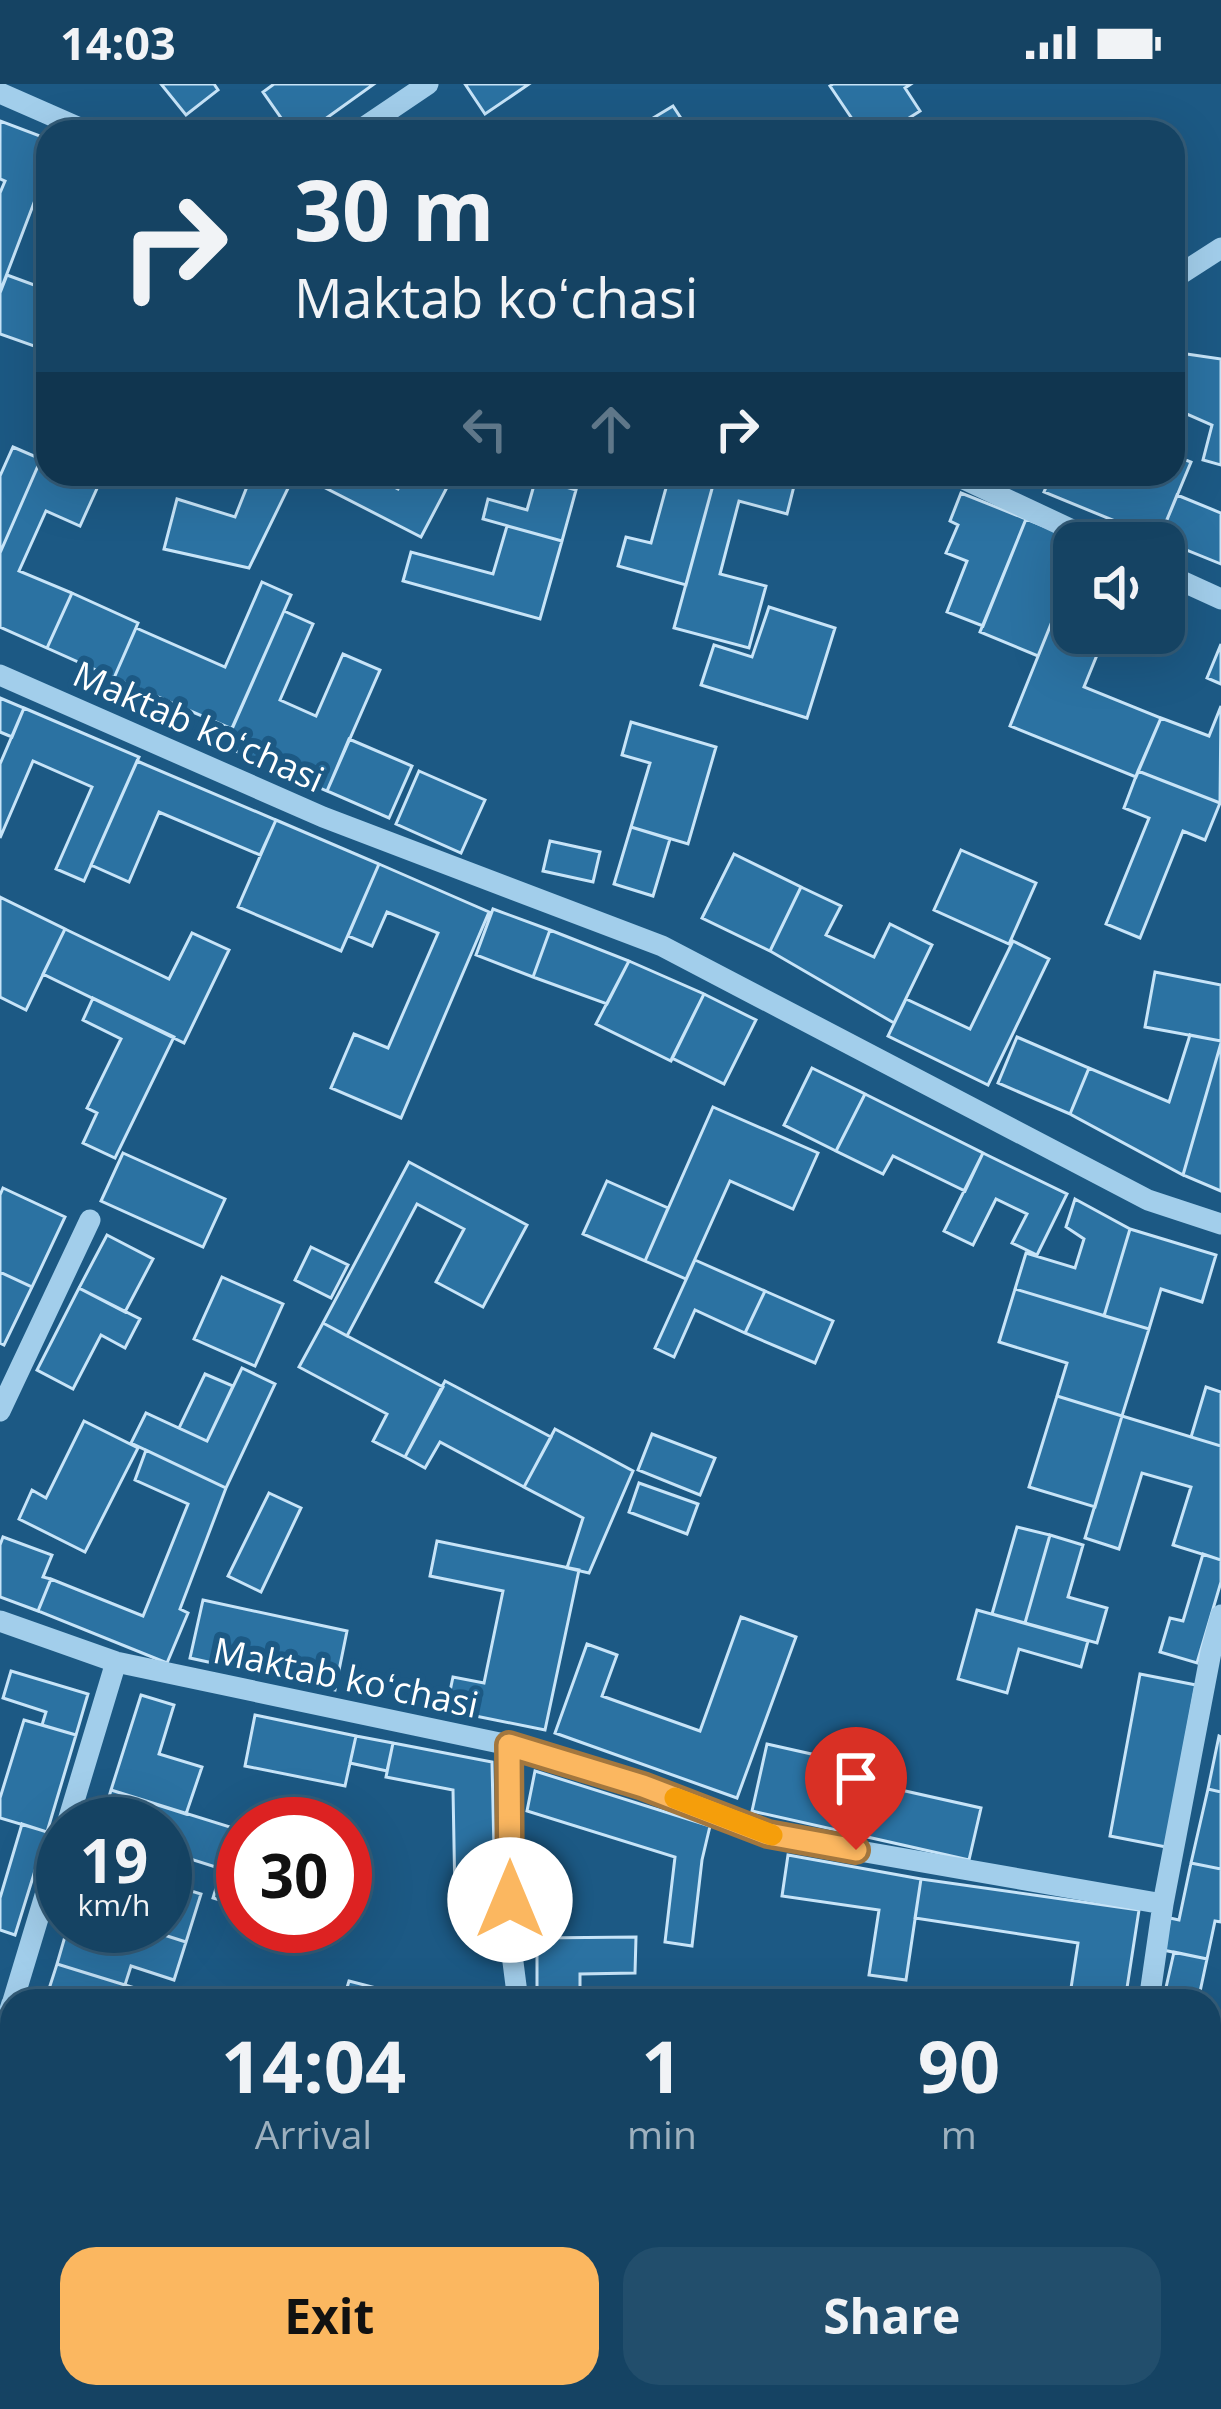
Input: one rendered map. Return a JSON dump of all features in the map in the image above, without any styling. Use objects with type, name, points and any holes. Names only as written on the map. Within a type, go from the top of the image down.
[{"type":"street","points":[[375,120],[428,84]]},
{"type":"street","points":[[0,94],[61,120]]},
{"type":"street","points":[[1185,271],[1221,248]]},
{"type":"street","points":[[979,486],[1055,522]]},
{"type":"street","points":[[1185,583],[1221,599]]},
{"type":"street","name":"Maktab koʻchasi","points":[[0,675],[323,817],[662,946],[1148,1200],[1221,1224]]},
{"type":"street","points":[[0,1411],[90,1220]]},
{"type":"street","points":[[1151,1989],[1210,1652],[1221,1615]]},
{"type":"street","name":"Maktab koʻchasi","points":[[0,1621],[116,1662],[509,1745],[643,1786],[768,1834],[1163,1904]]},
{"type":"street","points":[[75,1797],[116,1662]]},
{"type":"street","points":[[509,1745],[510,1939],[516,1989]]},
{"type":"street","points":[[16,1989],[36,1924]]},
{"type":"building","points":[[161,84],[214,84],[218,90],[186,115]]},
{"type":"building","points":[[274,84],[374,84],[324,120],[283,120],[263,92]]},
{"type":"building","points":[[465,84],[529,84],[485,114]]},
{"type":"building","points":[[911,84],[905,88],[920,111],[906,120],[853,120],[830,86]]},
{"type":"building","points":[[673,106],[682,120],[650,120]]},
{"type":"building","points":[[0,121],[36,134],[36,198],[0,292],[0,193],[5,181],[0,179]]},
{"type":"building","points":[[7,275],[36,286],[36,347],[0,334],[0,293]]},
{"type":"building","points":[[1185,354],[1221,359],[1221,465],[1203,460],[1212,425],[1185,413]]},
{"type":"building","points":[[13,447],[36,457],[36,470],[0,553],[0,476]]},
{"type":"building","points":[[36,470],[36,486],[98,486],[80,526],[46,511],[19,571],[72,593],[47,648],[0,627],[0,553]]},
{"type":"building","points":[[247,486],[289,486],[249,568],[164,549],[177,499],[235,517]]},
{"type":"building","points":[[322,486],[448,486],[421,537]]},
{"type":"building","points":[[534,486],[576,490],[562,541],[483,519],[488,499],[527,510]]},
{"type":"building","points":[[660,486],[713,486],[686,585],[618,566],[626,537],[651,543],[666,488]]},
{"type":"building","points":[[713,486],[794,486],[787,514],[739,501],[720,574],[766,586],[749,648],[674,628]]},
{"type":"building","points":[[1047,486],[1181,486],[1166,522],[1117,522],[1044,492]]},
{"type":"building","points":[[961,493],[1026,519],[983,626],[947,612],[967,561],[946,553],[958,525],[950,521]]},
{"type":"building","points":[[1177,495],[1221,513],[1221,564],[1185,549],[1185,522],[1166,522]]},
{"type":"building","points":[[1026,519],[1053,530],[1053,619],[1038,656],[980,632]]},
{"type":"building","points":[[507,526],[562,541],[540,619],[403,581],[411,552],[493,574]]},
{"type":"building","points":[[262,582],[291,595],[232,729],[114,678],[136,628],[225,667]]},
{"type":"building","points":[[72,593],[138,623],[114,678],[47,648]]},
{"type":"building","points":[[769,607],[835,628],[807,718],[701,685],[714,645],[752,657]]},
{"type":"building","points":[[284,611],[313,624],[280,700],[316,716],[343,654],[380,670],[327,791],[224,746]]},
{"type":"building","points":[[1053,619],[1053,654],[1097,654],[1084,687],[1161,718],[1136,777],[1010,726]]},
{"type":"building","points":[[1221,644],[1221,684],[1207,678]]},
{"type":"building","points":[[0,698],[24,708],[12,737],[0,732]]},
{"type":"building","points":[[1221,706],[1220,803],[1138,771],[1161,718],[1209,736]]},
{"type":"building","points":[[24,708],[139,757],[84,881],[56,869],[92,787],[33,761],[0,838],[0,764]]},
{"type":"building","points":[[631,722],[716,747],[688,844],[631,827],[650,763],[622,755]]},
{"type":"building","points":[[349,739],[412,766],[389,818],[327,791]]},
{"type":"building","points":[[137,761],[276,820],[260,855],[159,812],[129,882],[91,865]]},
{"type":"building","points":[[419,771],[485,800],[461,853],[396,824]]},
{"type":"building","points":[[1138,771],[1220,803],[1205,840],[1183,831],[1140,938],[1106,924],[1149,818],[1124,808]]},
{"type":"building","points":[[276,820],[379,864],[341,951],[238,907]]},
{"type":"building","points":[[631,827],[670,839],[653,896],[614,884]]},
{"type":"building","points":[[550,841],[600,852],[593,882],[543,871]]},
{"type":"building","points":[[961,850],[1036,883],[1009,944],[934,910]]},
{"type":"building","points":[[734,854],[801,887],[770,951],[702,918]]},
{"type":"building","points":[[379,864],[489,912],[401,1118],[331,1088],[354,1034],[388,1048],[438,933],[387,912],[372,946],[348,936]]},
{"type":"building","points":[[801,887],[841,906],[826,935],[874,957],[890,924],[932,945],[894,1023],[770,951]]},
{"type":"building","points":[[0,897],[65,929],[26,1010],[0,997]]},
{"type":"building","points":[[493,909],[550,930],[533,977],[476,955]]},
{"type":"building","points":[[65,929],[169,979],[192,933],[229,950],[184,1043],[43,974]]},
{"type":"building","points":[[550,930],[629,961],[607,1004],[533,977]]},
{"type":"building","points":[[1013,941],[1049,959],[988,1085],[888,1036],[906,999],[970,1029]]},
{"type":"building","points":[[629,961],[704,994],[671,1061],[596,1024]]},
{"type":"building","points":[[1155,972],[1221,985],[1221,1041],[1145,1027]]},
{"type":"building","points":[[704,994],[756,1020],[724,1084],[672,1058]]},
{"type":"building","points":[[93,998],[174,1037],[115,1158],[83,1143],[97,1113],[87,1108],[121,1039],[83,1020]]},
{"type":"building","points":[[1190,1035],[1221,1043],[1183,1175],[1070,1114],[1089,1068],[1169,1102]]},
{"type":"building","points":[[1017,1037],[1089,1068],[1070,1114],[998,1083]]},
{"type":"building","points":[[1221,1043],[1221,1191],[1183,1175]]},
{"type":"building","points":[[812,1068],[865,1094],[836,1151],[784,1125]]},
{"type":"building","points":[[865,1094],[983,1153],[965,1191],[893,1156],[883,1174],[836,1151]]},
{"type":"building","points":[[713,1107],[818,1153],[793,1209],[730,1181],[686,1279],[645,1261]]},
{"type":"building","points":[[123,1153],[225,1199],[203,1247],[101,1201]]},
{"type":"building","points":[[983,1153],[1067,1194],[1037,1255],[1012,1243],[1027,1214],[996,1199],[973,1245],[944,1231]]},
{"type":"building","points":[[409,1162],[527,1225],[483,1307],[436,1282],[464,1229],[417,1204],[347,1336],[323,1323]]},
{"type":"building","points":[[607,1181],[668,1208],[645,1261],[583,1234]]},
{"type":"building","points":[[3,1188],[65,1217],[32,1287],[0,1272]]},
{"type":"building","points":[[1075,1199],[1130,1229],[1104,1316],[1015,1289],[1026,1253],[1075,1268],[1084,1239],[1066,1227]]},
{"type":"building","points":[[1130,1229],[1216,1255],[1202,1302],[1161,1289],[1149,1329],[1104,1316]]},
{"type":"building","points":[[107,1235],[153,1259],[125,1312],[79,1288]]},
{"type":"building","points":[[311,1247],[348,1265],[331,1298],[295,1280]]},
{"type":"building","points":[[695,1260],[765,1291],[745,1333],[695,1310],[674,1357],[655,1348]]},
{"type":"building","points":[[0,1272],[32,1287],[4,1345],[0,1343]]},
{"type":"building","points":[[222,1277],[283,1304],[255,1366],[194,1339]]},
{"type":"building","points":[[79,1288],[140,1319],[125,1348],[101,1335],[73,1389],[37,1370]]},
{"type":"building","points":[[1015,1289],[1149,1329],[1122,1416],[1057,1396],[1067,1363],[999,1342]]},
{"type":"building","points":[[765,1291],[833,1321],[815,1363],[745,1333]]},
{"type":"building","points":[[323,1323],[443,1387],[405,1457],[373,1441],[387,1414],[299,1367]]},
{"type":"building","points":[[242,1368],[275,1384],[226,1488],[131,1443],[146,1413],[207,1441]]},
{"type":"building","points":[[205,1374],[233,1386],[207,1441],[179,1428]]},
{"type":"building","points":[[445,1381],[551,1437],[524,1487],[440,1442],[425,1468],[405,1457]]},
{"type":"building","points":[[1206,1387],[1221,1392],[1221,1446],[1191,1437]]},
{"type":"building","points":[[1057,1396],[1122,1416],[1095,1507],[1029,1487]]},
{"type":"building","points":[[1122,1416],[1221,1446],[1221,1560],[1173,1545],[1191,1487],[1142,1473],[1119,1549],[1085,1538]]},
{"type":"building","points":[[84,1421],[138,1448],[85,1552],[19,1519],[32,1490],[46,1498]]},
{"type":"building","points":[[555,1429],[633,1471],[589,1573],[567,1568],[583,1518],[524,1487]]},
{"type":"building","points":[[652,1434],[715,1458],[700,1495],[638,1470]]},
{"type":"building","points":[[146,1450],[226,1488],[180,1609],[188,1613],[167,1663],[38,1611],[51,1579],[143,1616],[188,1504],[135,1480]]},
{"type":"building","points":[[639,1483],[698,1504],[687,1534],[629,1512]]},
{"type":"building","points":[[269,1493],[301,1508],[261,1592],[228,1576]]},
{"type":"building","points":[[1017,1527],[1050,1535],[1025,1623],[992,1614]]},
{"type":"building","points":[[1050,1535],[1083,1545],[1068,1597],[1107,1608],[1097,1643],[1025,1623]]},
{"type":"building","points":[[3,1537],[52,1555],[43,1577],[51,1579],[38,1611],[0,1597]]},
{"type":"building","points":[[437,1541],[579,1570],[545,1730],[446,1710],[453,1677],[484,1683],[503,1591],[430,1576]]},
{"type":"building","points":[[1203,1554],[1221,1560],[1221,1582],[1197,1663],[1160,1652],[1170,1618],[1183,1621]]},
{"type":"building","points":[[203,1600],[347,1631],[335,1690],[190,1658]]},
{"type":"building","points":[[977,1610],[1088,1641],[1081,1667],[1019,1649],[1007,1693],[958,1679]]},
{"type":"building","points":[[741,1617],[796,1637],[737,1798],[555,1733],[587,1644],[617,1655],[602,1696],[700,1731]]},
{"type":"building","points":[[11,1671],[88,1694],[76,1735],[42,1725],[46,1712],[3,1698]]},
{"type":"building","points":[[1140,1674],[1196,1685],[1166,1847],[1110,1836]]},
{"type":"building","points":[[141,1695],[174,1705],[159,1754],[202,1767],[192,1797],[133,1797],[111,1790]]},
{"type":"building","points":[[255,1715],[356,1736],[345,1786],[245,1766]]},
{"type":"building","points":[[24,1720],[76,1735],[57,1797],[36,1797],[36,1829],[0,1818],[0,1798]]},
{"type":"building","points":[[356,1736],[393,1743],[387,1771],[350,1763]]},
{"type":"building","points":[[1221,1737],[1221,1792],[1208,1789]]},
{"type":"building","points":[[393,1743],[492,1762],[495,1896],[455,1897],[453,1790],[386,1777]]},
{"type":"building","points":[[767,1744],[878,1769],[863,1836],[752,1811]]},
{"type":"building","points":[[535,1771],[710,1826],[692,1946],[665,1942],[675,1857],[527,1811]]},
{"type":"building","points":[[874,1784],[981,1808],[969,1860],[863,1836]]},
{"type":"building","points":[[1208,1789],[1221,1792],[1221,1869],[1191,1863]]},
{"type":"building","points":[[192,1815],[216,1823],[216,1867],[192,1860]]},
{"type":"building","points":[[22,1824],[36,1828],[36,1867],[15,1935],[0,1930],[0,1898]]},
{"type":"building","points":[[788,1855],[921,1879],[906,1980],[869,1975],[879,1910],[782,1896]]},
{"type":"building","points":[[1191,1863],[1221,1869],[1221,1922],[1215,1921],[1207,1959],[1163,1950],[1170,1918],[1179,1920]]},
{"type":"building","points":[[921,1879],[1139,1910],[1127,1989],[1071,1989],[1078,1943],[915,1918]]},
{"type":"building","points":[[192,1891],[201,1894],[192,1923]]},
{"type":"building","points":[[636,1937],[635,1973],[580,1974],[580,1989],[537,1989],[537,1938]]},
{"type":"building","points":[[1174,1952],[1207,1959],[1201,1989],[1166,1989]]},
{"type":"building","points":[[60,1953],[183,1953],[174,1980],[131,1966],[125,1985],[57,1964]]},
{"type":"building","points":[[57,1964],[138,1989],[49,1989]]},
{"type":"building","points":[[349,1981],[380,1989],[347,1989]]},
{"type":"slow traffic","points":[[675,1798],[772,1835]]},
{"type":"route","points":[[510,1900],[509,1745],[643,1786],[768,1834],[856,1850]]}]
